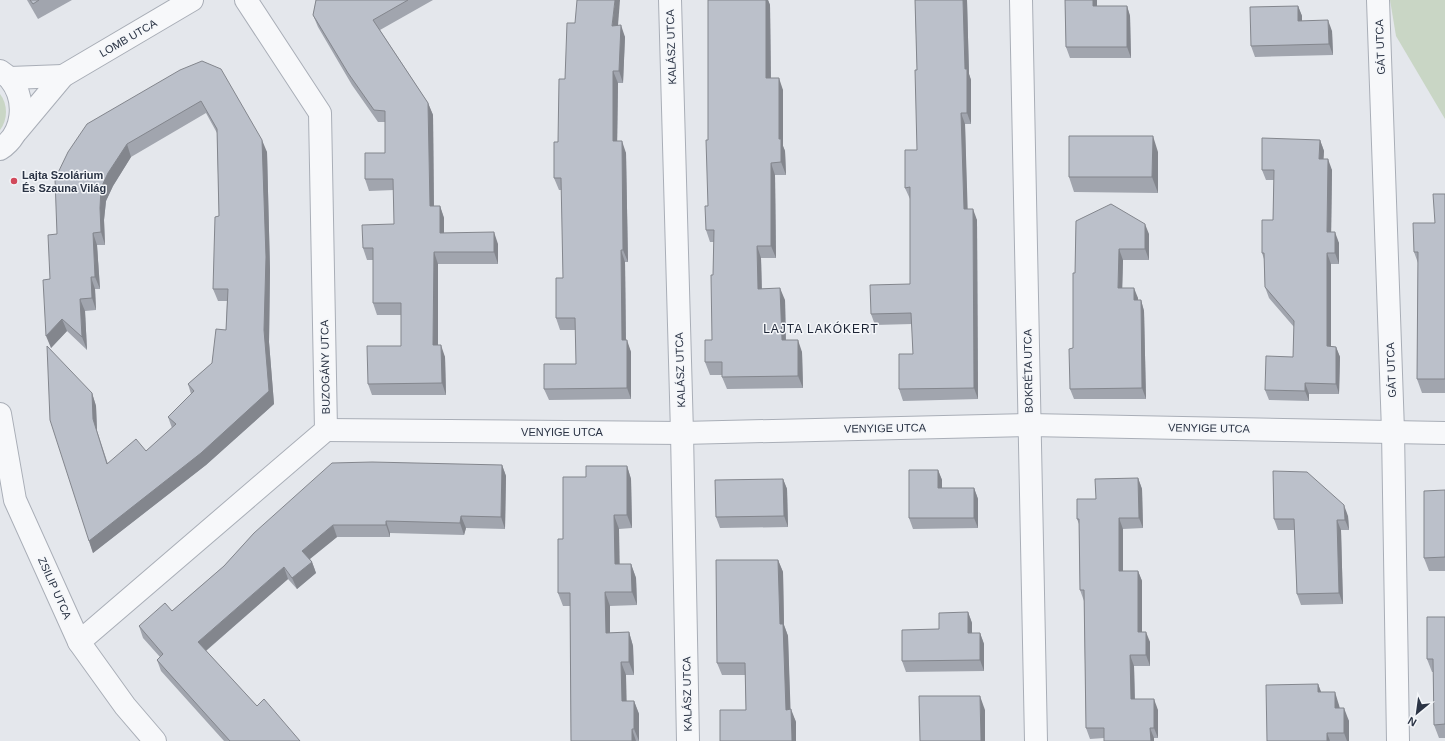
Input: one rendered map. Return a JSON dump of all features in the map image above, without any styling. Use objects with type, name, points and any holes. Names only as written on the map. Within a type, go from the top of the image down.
[{"type":"street","name":"LOMB UTCA","points":[[63,76],[192,0]]},
{"type":"street","name":"BUZOGÁNY UTCA","points":[[79,642],[326,430],[320,113],[246,0]]},
{"type":"street","name":"KALÁSZ UTCA","points":[[670,0],[682,433],[688,741]]},
{"type":"street","name":"BOKRÉTA UTCA","points":[[1021,0],[1036,741]]},
{"type":"street","name":"GÁT UTCA","points":[[1378,0],[1393,432],[1398,741]]},
{"type":"street","points":[[5,75],[63,76]]},
{"type":"street","points":[[5,75],[19,95],[22,114],[17,131]]},
{"type":"street","points":[[0,149],[6,145],[63,76]]},
{"type":"street","name":"ZSILIP UTCA","points":[[0,414],[15,500],[79,642],[125,706],[155,741]]},
{"type":"street","name":"VENYIGE UTCA","points":[[326,430],[682,433],[1029,425],[1445,433]]},
{"type":"green space","points":[[1390,0],[1445,0],[1445,119],[1396,36]]},
{"type":"green space","points":[[0,94],[6,107],[6,117],[0,130]]},
{"type":"building","points":[[30,0],[39,0],[33,4]]},
{"type":"building","points":[[316,0],[408,0],[373,20],[428,103],[430,206],[440,206],[440,233],[494,232],[494,252],[434,252],[433,345],[441,345],[442,383],[368,384],[367,346],[401,346],[401,303],[373,303],[373,248],[363,248],[362,225],[394,224],[393,179],[365,179],[365,153],[385,153],[385,111],[374,110],[348,73],[313,15]]},
{"type":"building","points":[[577,0],[615,0],[612,26],[621,25],[619,71],[613,71],[613,141],[622,141],[622,340],[627,340],[627,388],[544,389],[544,364],[576,364],[575,318],[556,318],[556,278],[563,278],[561,178],[554,178],[554,142],[558,142],[559,79],[565,79],[567,23],[575,23]]},
{"type":"building","points":[[708,0],[766,0],[766,78],[779,78],[779,139],[781,139],[781,162],[771,163],[771,246],[757,246],[758,289],[780,288],[782,340],[798,340],[798,376],[722,377],[722,362],[705,362],[705,340],[712,340],[711,275],[713,275],[714,230],[706,230],[705,206],[708,206],[706,140],[708,140]]},
{"type":"building","points":[[915,0],[963,0],[965,69],[967,69],[967,113],[961,113],[964,209],[973,209],[974,388],[899,389],[899,354],[913,354],[911,313],[871,314],[870,285],[910,284],[910,187],[905,188],[905,150],[917,150]]},
{"type":"building","points":[[1065,0],[1093,0],[1093,6],[1127,6],[1127,47],[1066,47]]},
{"type":"building","points":[[1298,6],[1298,21],[1328,20],[1329,44],[1251,46],[1250,7]]},
{"type":"building","points":[[202,61],[221,69],[262,140],[266,257],[264,330],[269,391],[201,453],[89,541],[50,420],[47,346],[92,393],[93,419],[107,464],[136,439],[146,451],[176,424],[168,417],[194,391],[188,384],[212,363],[216,329],[226,330],[228,289],[213,289],[215,217],[219,216],[217,129],[201,101],[127,144],[108,173],[101,188],[101,232],[93,233],[95,277],[91,277],[92,298],[80,299],[82,337],[62,319],[46,336],[43,280],[50,279],[48,235],[57,234],[55,179],[68,152],[87,124],[180,70]]},
{"type":"building","points":[[1069,136],[1153,136],[1152,177],[1069,177]]},
{"type":"building","points":[[1262,138],[1320,140],[1319,159],[1328,159],[1327,232],[1335,232],[1335,253],[1327,253],[1327,346],[1336,347],[1336,384],[1305,383],[1305,391],[1265,390],[1266,356],[1293,357],[1294,321],[1265,287],[1264,253],[1262,253],[1262,220],[1273,220],[1274,170],[1262,170]]},
{"type":"building","points":[[1433,194],[1445,194],[1445,379],[1417,379],[1418,252],[1414,252],[1413,223],[1435,223]]},
{"type":"building","points":[[1111,204],[1145,224],[1145,249],[1119,249],[1118,288],[1134,288],[1134,300],[1141,300],[1142,388],[1070,389],[1069,349],[1073,348],[1073,273],[1075,273],[1076,221]]},
{"type":"building","points":[[372,462],[502,465],[501,517],[461,516],[460,523],[386,521],[386,525],[333,525],[302,551],[312,562],[292,578],[284,567],[198,642],[257,706],[264,699],[300,741],[230,741],[157,660],[163,654],[139,626],[165,603],[172,611],[224,566],[254,533],[332,463]]},
{"type":"building","points":[[586,466],[627,466],[627,515],[614,515],[615,564],[631,564],[632,592],[605,592],[606,633],[629,632],[629,662],[621,662],[622,701],[634,701],[634,729],[632,729],[632,741],[571,741],[570,593],[558,593],[558,539],[563,539],[563,477],[586,477]]},
{"type":"building","points":[[909,470],[938,470],[938,488],[974,488],[974,518],[909,518]]},
{"type":"building","points":[[1273,471],[1307,472],[1344,505],[1345,520],[1337,520],[1339,593],[1297,594],[1294,519],[1274,519]]},
{"type":"building","points":[[1138,478],[1139,518],[1119,518],[1119,571],[1138,571],[1138,632],[1146,632],[1146,655],[1130,655],[1131,699],[1154,699],[1154,728],[1150,728],[1151,741],[1104,741],[1104,728],[1086,728],[1084,590],[1080,590],[1079,519],[1077,519],[1077,499],[1096,499],[1095,479]]},
{"type":"building","points":[[783,479],[784,516],[716,517],[715,480]]},
{"type":"building","points":[[1445,490],[1445,557],[1424,558],[1424,491]]},
{"type":"building","points":[[716,560],[778,560],[780,624],[783,624],[786,710],[791,709],[792,741],[720,741],[720,710],[746,710],[745,663],[717,663]]},
{"type":"building","points":[[968,612],[968,633],[980,633],[980,660],[902,661],[902,630],[939,629],[939,613]]},
{"type":"building","points":[[1427,617],[1445,617],[1445,724],[1434,725],[1433,659],[1427,659]]},
{"type":"building","points":[[1318,684],[1318,692],[1335,692],[1335,708],[1344,708],[1344,733],[1327,733],[1327,741],[1267,741],[1266,685]]},
{"type":"building","points":[[919,696],[980,696],[981,741],[920,741]]},
{"type":"place","name":"Lajta Szolárium És Szauna Világ","points":[[14,181]]},
{"type":"district","name":"LAJTA LAKÓKERT","points":[[821,329]]}]
